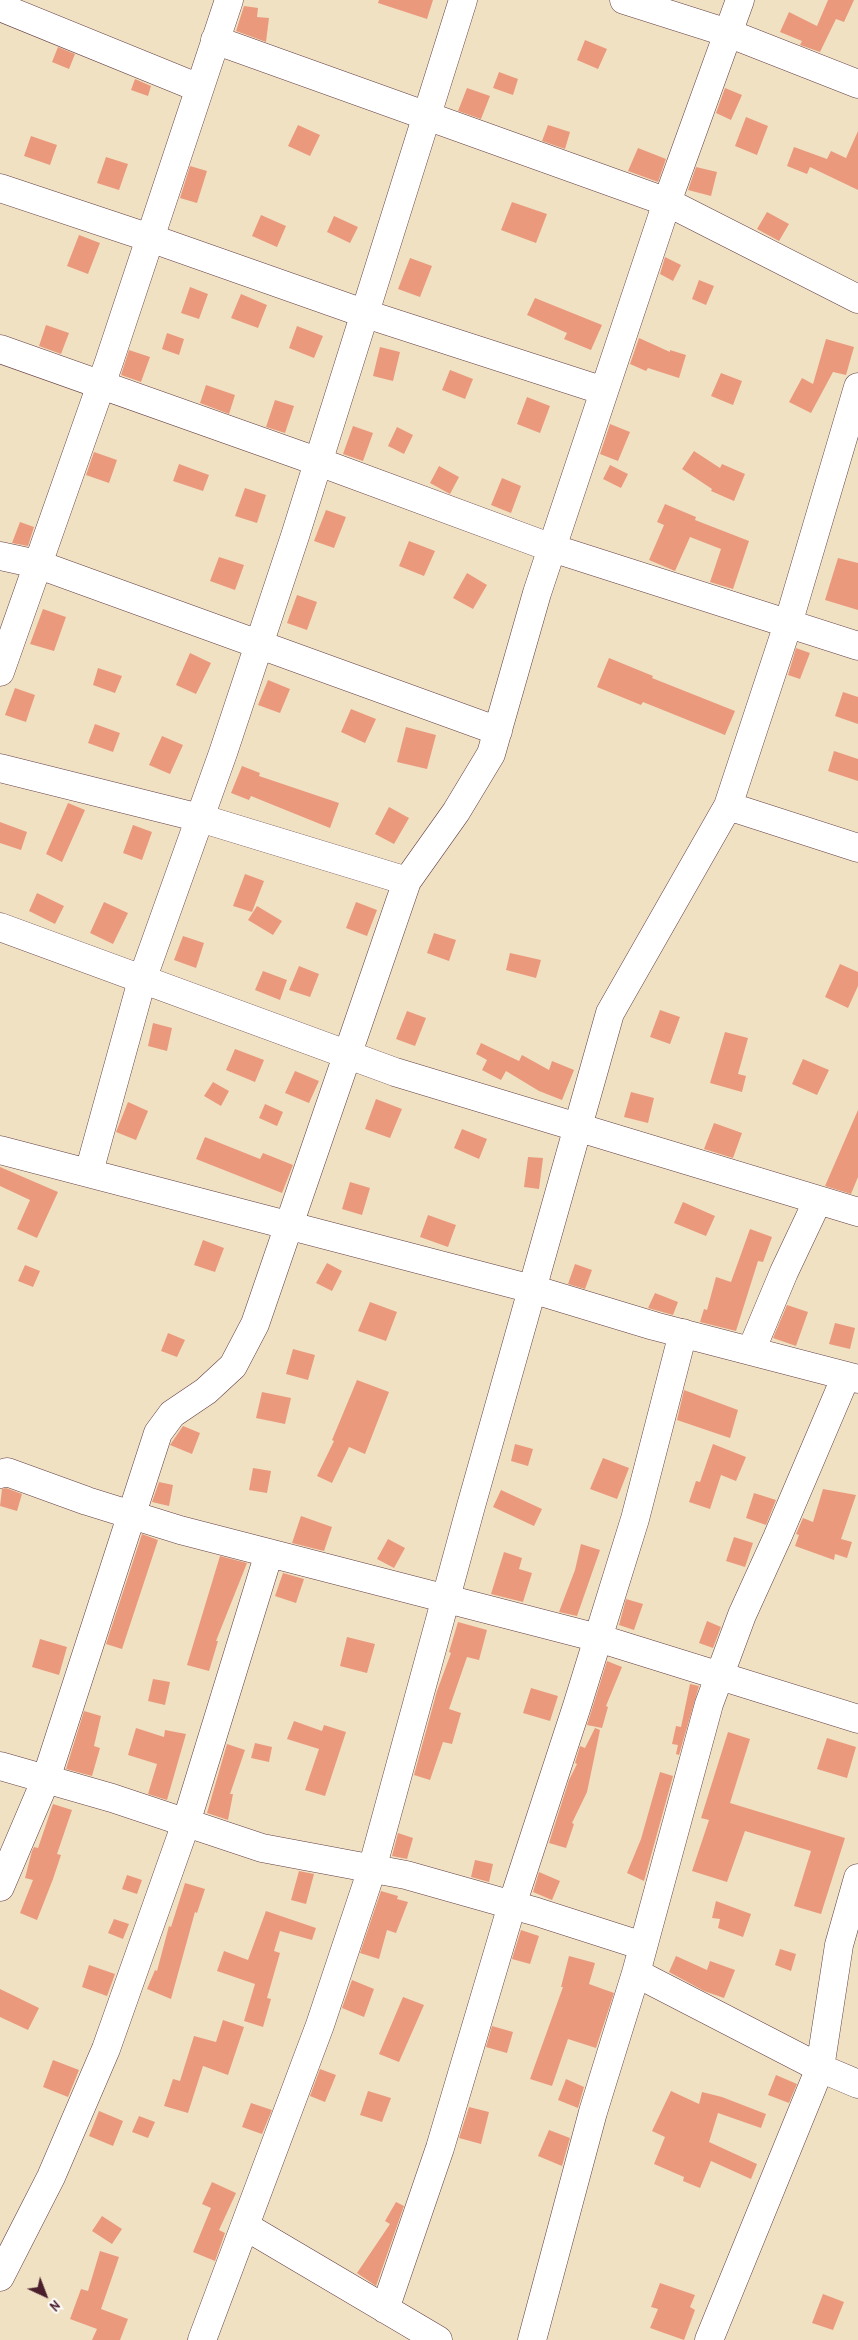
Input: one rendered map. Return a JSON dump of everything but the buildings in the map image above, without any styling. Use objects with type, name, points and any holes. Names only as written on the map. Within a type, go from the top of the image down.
[{"type":"street","points":[[0,672],[101,385],[215,40],[230,0]]},
{"type":"street","points":[[89,1172],[142,980],[200,818],[319,462],[464,0]]},
{"type":"street","points":[[624,0],[728,33],[858,84]]},
{"type":"street","points":[[0,1887],[46,1779],[130,1514],[158,1433],[172,1414],[206,1391],[233,1366],[255,1324],[346,1054],[407,881],[456,812],[491,754],[537,593],[667,202],[740,0]]},
{"type":"street","points":[[0,7],[199,88]]},
{"type":"street","points":[[215,40],[667,202],[858,299]]},
{"type":"street","points":[[0,188],[150,238],[366,314],[604,391]]},
{"type":"street","points":[[0,349],[319,462],[552,548],[858,646]]},
{"type":"street","points":[[202,2340],[320,2025],[372,1869],[610,1013],[728,806],[788,624],[858,387]]},
{"type":"street","points":[[0,556],[37,564],[498,731]]},
{"type":"street","points":[[0,768],[200,818],[407,881]]},
{"type":"street","points":[[728,806],[858,848]]},
{"type":"street","points":[[0,927],[395,1072],[858,1212]]},
{"type":"street","points":[[0,1150],[532,1288],[683,1333],[852,1377],[742,1616],[709,1704],[636,1973],[593,2112],[532,2340]]},
{"type":"street","points":[[751,1351],[784,1272],[818,1200]]},
{"type":"street","points":[[385,2309],[440,2148],[512,1905],[635,1519],[683,1333]]},
{"type":"street","points":[[0,1474],[7,1472],[87,1502],[269,1553],[598,1638],[720,1674],[858,1719]]},
{"type":"street","points":[[0,2277],[52,2177],[106,2049],[186,1823],[269,1553]]},
{"type":"street","points":[[0,1766],[262,1848],[406,1875],[512,1905],[643,1946]]},
{"type":"street","points":[[708,2340],[820,2068],[839,1945],[858,1878]]},
{"type":"street","points":[[636,1973],[820,2068],[858,2084]]},
{"type":"street","points":[[245,2226],[438,2340]]}]
